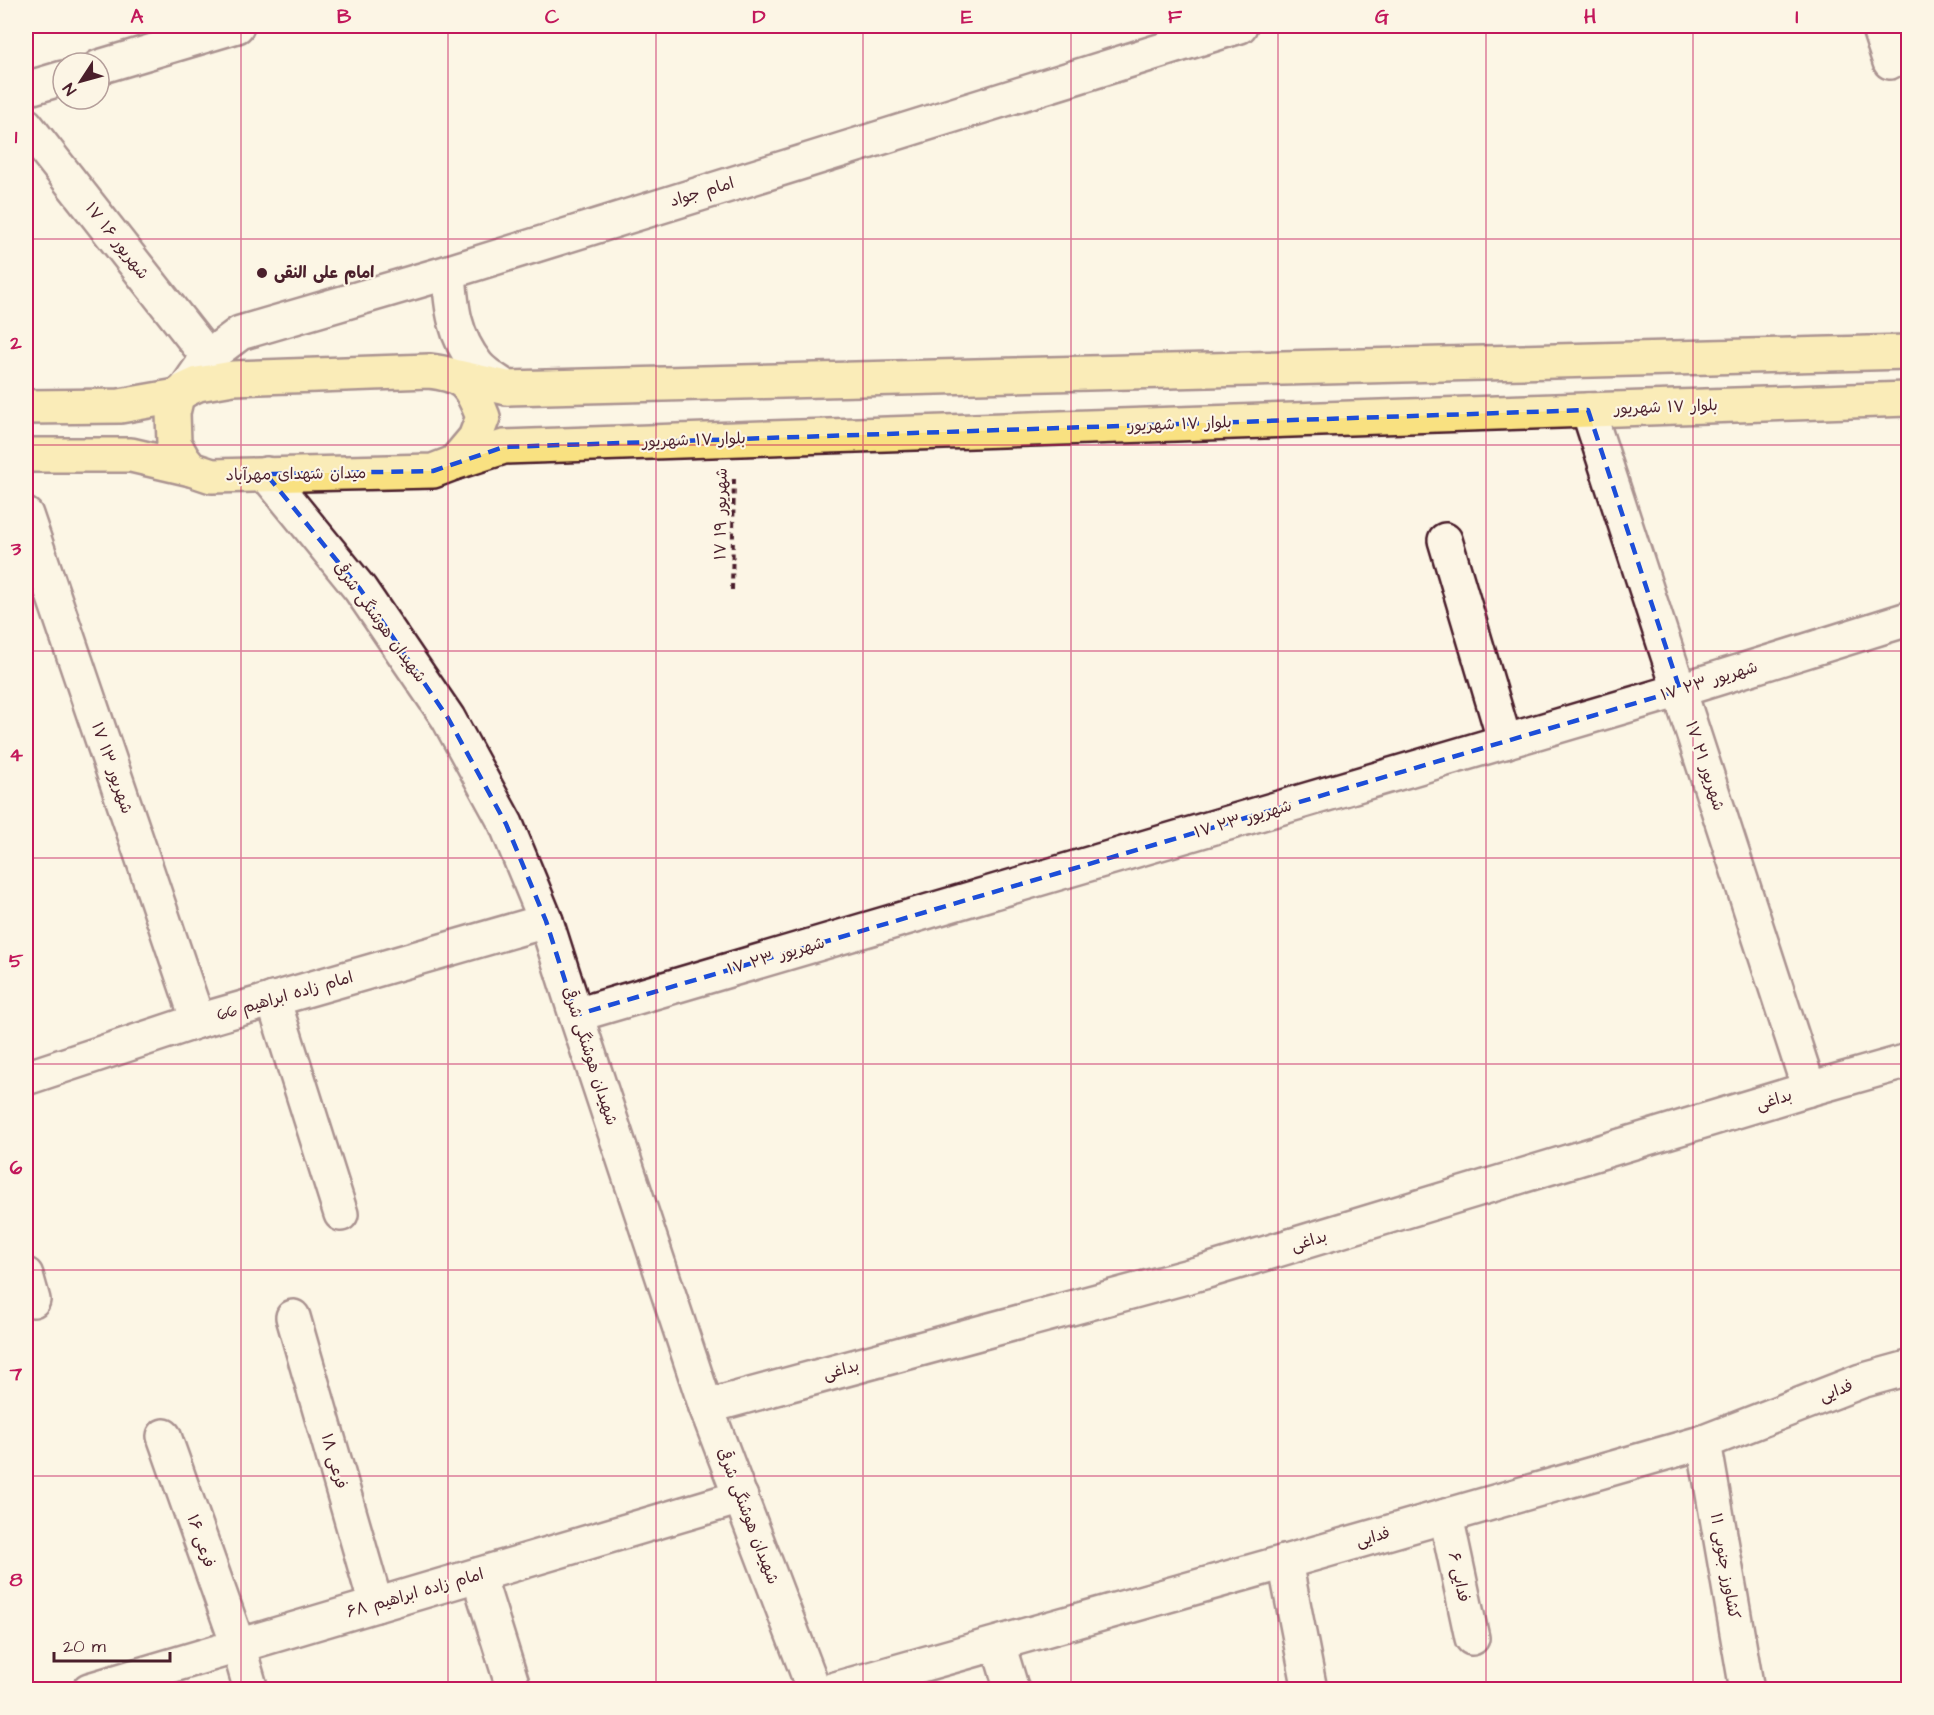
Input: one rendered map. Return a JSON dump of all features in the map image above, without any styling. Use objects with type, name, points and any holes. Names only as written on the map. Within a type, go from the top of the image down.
[{"type":"main road","points":[[26,407],[120,406],[181,393],[198,384],[233,378],[429,371],[448,373],[507,388],[1908,352]]},
{"type":"main road","points":[[454,463],[475,438],[483,417],[473,393],[458,377]]},
{"type":"main road","points":[[181,393],[173,413],[174,443],[191,469]]},
{"type":"main road","name":"بلوار ۱۷ شهریور","points":[[454,463],[504,447],[1908,399]]},
{"type":"main road","points":[[26,455],[131,455],[191,469]]},
{"type":"main road","name":"میدان شهدای مهرآباد","points":[[191,469],[212,476],[433,471],[454,463]]},
{"type":"street","points":[[111,63],[237,26]]},
{"type":"street","name":"امام جواد","points":[[181,393],[208,357],[240,333],[450,272],[469,264],[1240,26]]},
{"type":"street","points":[[1878,26],[1890,62]]},
{"type":"street","points":[[26,89],[51,82]]},
{"type":"street","name":"۱۷ شهریور ۱۶","points":[[26,125],[208,357]]},
{"type":"street","points":[[450,272],[451,305],[460,338],[477,366],[507,388]]},
{"type":"street","name":"۱۷ شهریور ۲۱","points":[[1588,410],[1809,1089]]},
{"type":"street","name":"شهیدان هوشنگی شرقی","points":[[266,474],[360,589],[448,718],[506,824],[546,921],[706,1407],[814,1689]]},
{"type":"street","name":"۱۷ شهریور ۱۳","points":[[26,515],[198,1021]]},
{"type":"street","points":[[1445,540],[1505,742]]},
{"type":"street","name":"۱۷ شهریور ۲۳","points":[[576,1015],[1680,690],[1908,619]]},
{"type":"street","name":"امام زاده ابراهیم 66","points":[[26,1078],[198,1021],[546,921]]},
{"type":"street","points":[[273,999],[341,1214]]},
{"type":"street","name":"بداغی","points":[[706,1407],[1204,1272],[1908,1061]]},
{"type":"street","name":"فرعی ۱۸","points":[[293,1317],[376,1605]]},
{"type":"street","name":"فدایی","points":[[832,1689],[998,1644],[1704,1442],[1861,1381],[1908,1368]]},
{"type":"street","name":"فرعی ۱۶","points":[[164,1436],[238,1645],[251,1689]]},
{"type":"street","name":"کشاورز جنوبی ۱۱","points":[[1704,1442],[1747,1689]]},
{"type":"street","name":"امام زاده ابراهیم ۶۸","points":[[89,1689],[741,1497]]},
{"type":"street","name":"فدایی ۶","points":[[1446,1516],[1472,1638]]},
{"type":"street","points":[[1286,1562],[1310,1689]]},
{"type":"street","points":[[478,1575],[514,1689]]},
{"type":"street","points":[[998,1644],[1012,1689]]},
{"type":"path","name":"۱۷ شهریور ۱۹","points":[[732,590],[734,439]]},
{"type":"highlighted area","points":[[1588,410],[1680,690],[576,1015],[546,921],[506,824],[448,718],[360,589],[266,474],[433,471],[504,447]]},
{"type":"place","name":"امام علی النقی","points":[[262,273]]}]
